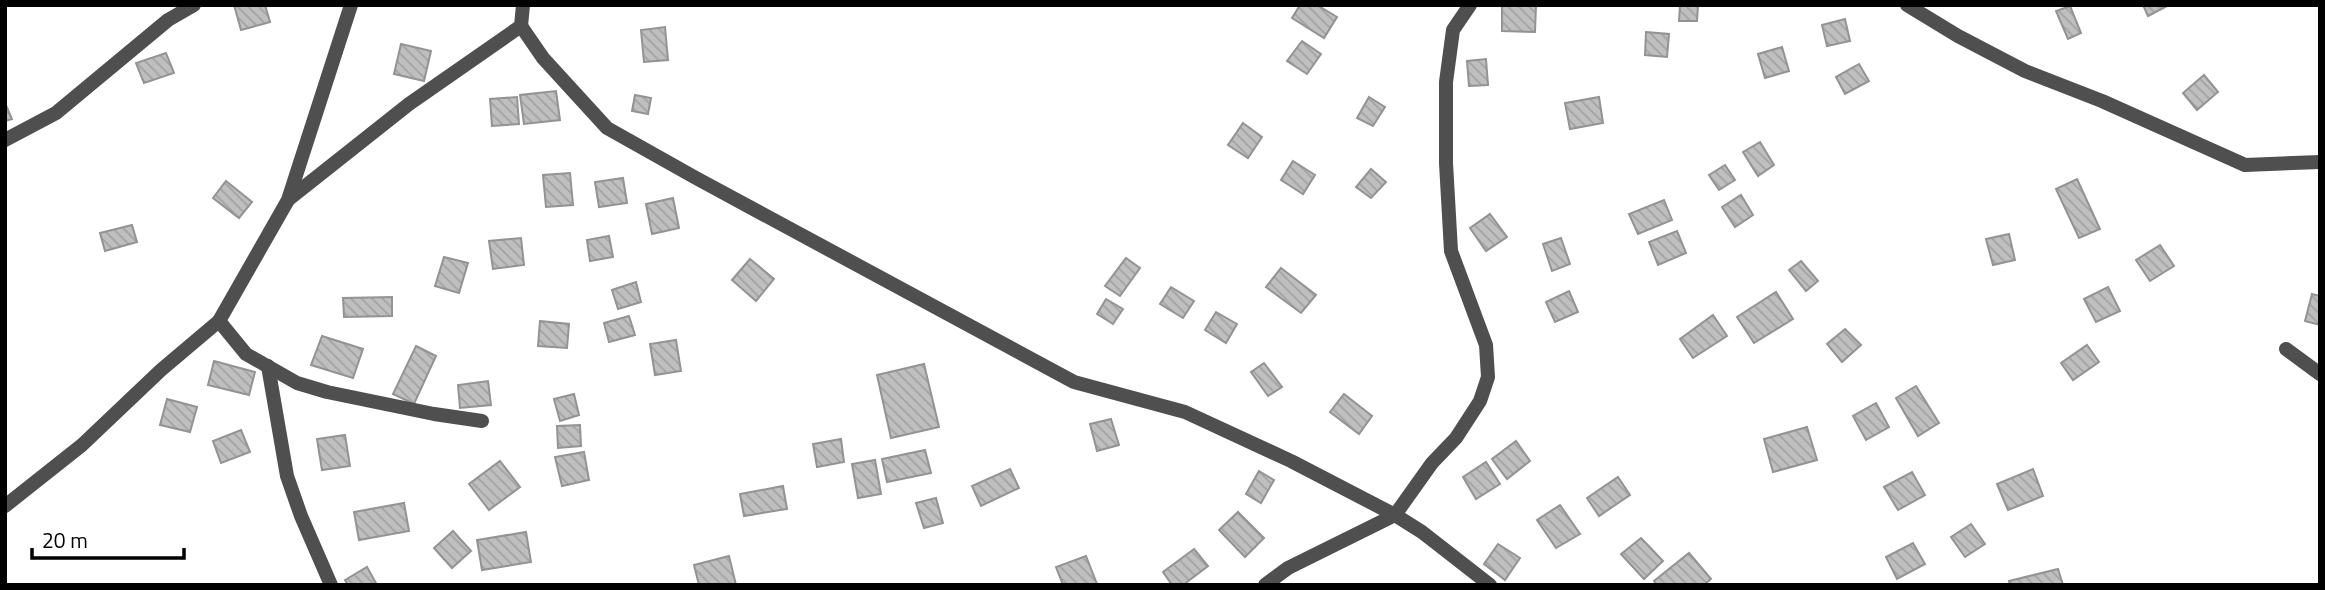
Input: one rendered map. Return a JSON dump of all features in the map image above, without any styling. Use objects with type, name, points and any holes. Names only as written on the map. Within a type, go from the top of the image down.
[{"type":"street","points":[[5,140],[56,113],[168,20],[194,5]]},
{"type":"street","points":[[5,506],[82,445],[160,370],[219,321],[288,200],[351,5]]},
{"type":"street","points":[[523,5],[521,26],[543,58],[607,128],[1074,382],[1185,412],[1291,461],[1395,515],[1422,532],[1490,585]]},
{"type":"street","points":[[1265,585],[1288,568],[1395,515],[1432,463],[1456,438],[1480,401],[1488,377],[1486,345],[1451,251],[1446,163],[1446,82],[1453,30],[1470,5]]},
{"type":"street","points":[[1907,5],[1958,36],[2025,71],[2102,101],[2245,165],[2320,162]]},
{"type":"street","points":[[288,200],[409,104],[521,26]]},
{"type":"street","points":[[219,321],[246,354],[297,383],[327,392],[434,414],[482,421]]},
{"type":"street","points":[[2286,349],[2320,374]]},
{"type":"street","points":[[268,366],[287,476],[331,585]]},
{"type":"building","points":[[234,5],[265,5],[270,22],[241,30]]},
{"type":"building","points":[[1300,5],[1317,5],[1337,17],[1324,38],[1292,18]]},
{"type":"building","points":[[1502,5],[1536,5],[1535,32],[1502,31]]},
{"type":"building","points":[[1680,5],[1698,5],[1697,21],[1679,21]]},
{"type":"building","points":[[2143,5],[2169,5],[2148,16]]},
{"type":"building","points":[[2070,6],[2081,33],[2068,39],[2056,11]]},
{"type":"building","points":[[1845,19],[1850,41],[1827,46],[1822,25]]},
{"type":"building","points":[[665,27],[668,60],[644,62],[641,30]]},
{"type":"building","points":[[1646,32],[1669,34],[1667,57],[1645,55]]},
{"type":"building","points":[[1302,41],[1321,54],[1307,74],[1287,61]]},
{"type":"building","points":[[401,44],[431,51],[424,81],[394,74]]},
{"type":"building","points":[[1782,47],[1789,71],[1765,78],[1758,54]]},
{"type":"building","points":[[166,53],[174,73],[144,83],[136,63]]},
{"type":"building","points":[[1486,59],[1488,85],[1469,86],[1467,61]]},
{"type":"building","points":[[1859,64],[1869,81],[1845,94],[1836,77]]},
{"type":"building","points":[[2204,75],[2218,92],[2197,110],[2183,93]]},
{"type":"building","points":[[556,91],[560,120],[524,124],[520,95]]},
{"type":"building","points":[[635,95],[651,98],[648,114],[632,111]]},
{"type":"building","points":[[517,97],[519,124],[492,126],[490,99]]},
{"type":"building","points":[[1369,97],[1385,107],[1373,126],[1357,118]]},
{"type":"building","points":[[1599,97],[1603,123],[1570,129],[1565,103]]},
{"type":"building","points":[[5,103],[12,119],[5,121]]},
{"type":"building","points":[[1243,123],[1262,137],[1248,158],[1228,145]]},
{"type":"building","points":[[1760,142],[1774,165],[1758,176],[1743,152]]},
{"type":"building","points":[[1293,161],[1315,175],[1303,194],[1281,180]]},
{"type":"building","points":[[1725,165],[1735,180],[1719,190],[1709,175]]},
{"type":"building","points":[[1371,169],[1386,182],[1371,198],[1356,187]]},
{"type":"building","points":[[570,173],[573,205],[546,207],[543,175]]},
{"type":"building","points":[[623,178],[627,203],[599,207],[595,182]]},
{"type":"building","points":[[2077,179],[2100,229],[2079,238],[2056,189]]},
{"type":"building","points":[[226,181],[252,202],[239,218],[213,198]]},
{"type":"building","points":[[1741,195],[1753,215],[1735,227],[1722,207]]},
{"type":"building","points":[[673,198],[679,228],[652,234],[646,204]]},
{"type":"building","points":[[1664,200],[1672,220],[1638,234],[1629,214]]},
{"type":"building","points":[[1490,214],[1507,237],[1486,251],[1470,228]]},
{"type":"building","points":[[132,225],[137,242],[105,251],[100,233]]},
{"type":"building","points":[[1677,231],[1686,253],[1658,265],[1649,242]]},
{"type":"building","points":[[2009,234],[2015,260],[1993,265],[1986,239]]},
{"type":"building","points":[[609,236],[613,257],[590,261],[587,240]]},
{"type":"building","points":[[521,238],[524,265],[493,269],[489,241]]},
{"type":"building","points":[[1561,238],[1570,264],[1552,271],[1543,244]]},
{"type":"building","points":[[2160,245],[2174,266],[2150,281],[2136,260]]},
{"type":"building","points":[[444,257],[468,263],[459,293],[435,286]]},
{"type":"building","points":[[1126,258],[1140,268],[1120,296],[1105,286]]},
{"type":"building","points":[[750,259],[774,279],[756,301],[732,280]]},
{"type":"building","points":[[1801,261],[1818,281],[1806,291],[1789,270]]},
{"type":"building","points":[[1281,268],[1316,295],[1301,313],[1266,287]]},
{"type":"building","points":[[636,282],[641,302],[618,309],[612,290]]},
{"type":"building","points":[[1171,287],[1194,301],[1183,318],[1160,304]]},
{"type":"building","points":[[2108,287],[2120,311],[2096,322],[2084,299]]},
{"type":"building","points":[[1569,291],[1578,312],[1555,322],[1546,302]]},
{"type":"building","points":[[1776,292],[1793,319],[1754,343],[1737,317]]},
{"type":"building","points":[[2312,294],[2320,296],[2320,325],[2305,321]]},
{"type":"building","points":[[392,297],[392,316],[344,317],[343,298]]},
{"type":"building","points":[[1106,299],[1123,309],[1113,324],[1097,314]]},
{"type":"building","points":[[1216,312],[1237,324],[1226,343],[1205,330]]},
{"type":"building","points":[[1713,315],[1727,336],[1693,358],[1680,339]]},
{"type":"building","points":[[629,316],[635,335],[609,342],[604,323]]},
{"type":"building","points":[[540,321],[569,324],[567,348],[538,346]]},
{"type":"building","points":[[1845,329],[1861,345],[1842,362],[1827,344]]},
{"type":"building","points":[[322,336],[363,349],[353,378],[311,365]]},
{"type":"building","points":[[676,340],[681,371],[655,375],[650,344]]},
{"type":"building","points":[[2087,345],[2099,362],[2073,380],[2061,363]]},
{"type":"building","points":[[416,346],[436,356],[414,404],[393,394]]},
{"type":"building","points":[[214,361],[255,372],[249,395],[208,385]]},
{"type":"building","points":[[1264,363],[1282,387],[1268,396],[1251,372]]},
{"type":"building","points":[[924,364],[939,427],[891,438],[877,375]]},
{"type":"building","points":[[488,381],[491,405],[460,408],[458,385]]},
{"type":"building","points":[[1916,386],[1939,423],[1918,436],[1896,398]]},
{"type":"building","points":[[574,394],[579,415],[560,421],[554,399]]},
{"type":"building","points":[[1344,394],[1372,416],[1359,434],[1330,412]]},
{"type":"building","points":[[167,399],[197,407],[190,432],[160,425]]},
{"type":"building","points":[[1876,403],[1889,427],[1866,440],[1853,416]]},
{"type":"building","points":[[1111,419],[1119,445],[1097,451],[1090,424]]},
{"type":"building","points":[[580,425],[581,446],[558,448],[557,426]]},
{"type":"building","points":[[1807,427],[1817,460],[1773,472],[1764,439]]},
{"type":"building","points":[[241,430],[250,452],[221,463],[213,441]]},
{"type":"building","points":[[345,435],[350,466],[322,470],[317,439]]},
{"type":"building","points":[[841,439],[844,462],[817,467],[813,444]]},
{"type":"building","points":[[1516,441],[1530,461],[1507,479],[1492,459]]},
{"type":"building","points":[[925,450],[931,473],[887,482],[882,459]]},
{"type":"building","points":[[584,452],[589,480],[562,486],[555,457]]},
{"type":"building","points":[[875,460],[881,494],[858,498],[852,464]]},
{"type":"building","points":[[500,461],[520,487],[489,510],[469,484]]},
{"type":"building","points":[[1486,462],[1500,484],[1476,499],[1463,477]]},
{"type":"building","points":[[1010,469],[1019,488],[981,506],[972,486]]},
{"type":"building","points":[[2033,469],[2043,496],[2008,510],[1997,484]]},
{"type":"building","points":[[1259,471],[1274,480],[1261,503],[1246,494]]},
{"type":"building","points":[[1912,472],[1925,495],[1898,510],[1884,487]]},
{"type":"building","points":[[1618,477],[1630,495],[1599,516],[1587,498]]},
{"type":"building","points":[[783,486],[787,509],[744,516],[740,494]]},
{"type":"building","points":[[936,498],[943,523],[924,528],[916,503]]},
{"type":"building","points":[[404,503],[409,531],[359,540],[354,512]]},
{"type":"building","points":[[1560,505],[1580,534],[1556,548],[1537,520]]},
{"type":"building","points":[[1238,512],[1264,538],[1245,557],[1219,530]]},
{"type":"building","points":[[1971,524],[1985,544],[1965,557],[1951,537]]},
{"type":"building","points":[[453,531],[471,551],[452,568],[434,548]]},
{"type":"building","points":[[526,532],[531,562],[482,570],[477,540]]},
{"type":"building","points":[[1641,538],[1663,561],[1644,579],[1621,554]]},
{"type":"building","points":[[1913,543],[1925,564],[1897,579],[1886,557]]},
{"type":"building","points":[[1498,544],[1520,558],[1505,580],[1484,564]]},
{"type":"building","points":[[1194,549],[1208,566],[1183,585],[1172,585],[1163,572]]},
{"type":"building","points":[[1689,553],[1711,579],[1704,585],[1657,585],[1654,581]]},
{"type":"building","points":[[729,556],[736,585],[699,585],[694,565]]},
{"type":"building","points":[[1086,556],[1097,584],[1063,585],[1056,567]]},
{"type":"building","points":[[367,567],[377,585],[348,585],[345,580]]},
{"type":"building","points":[[2058,569],[2063,585],[2010,585],[2009,581]]}]
